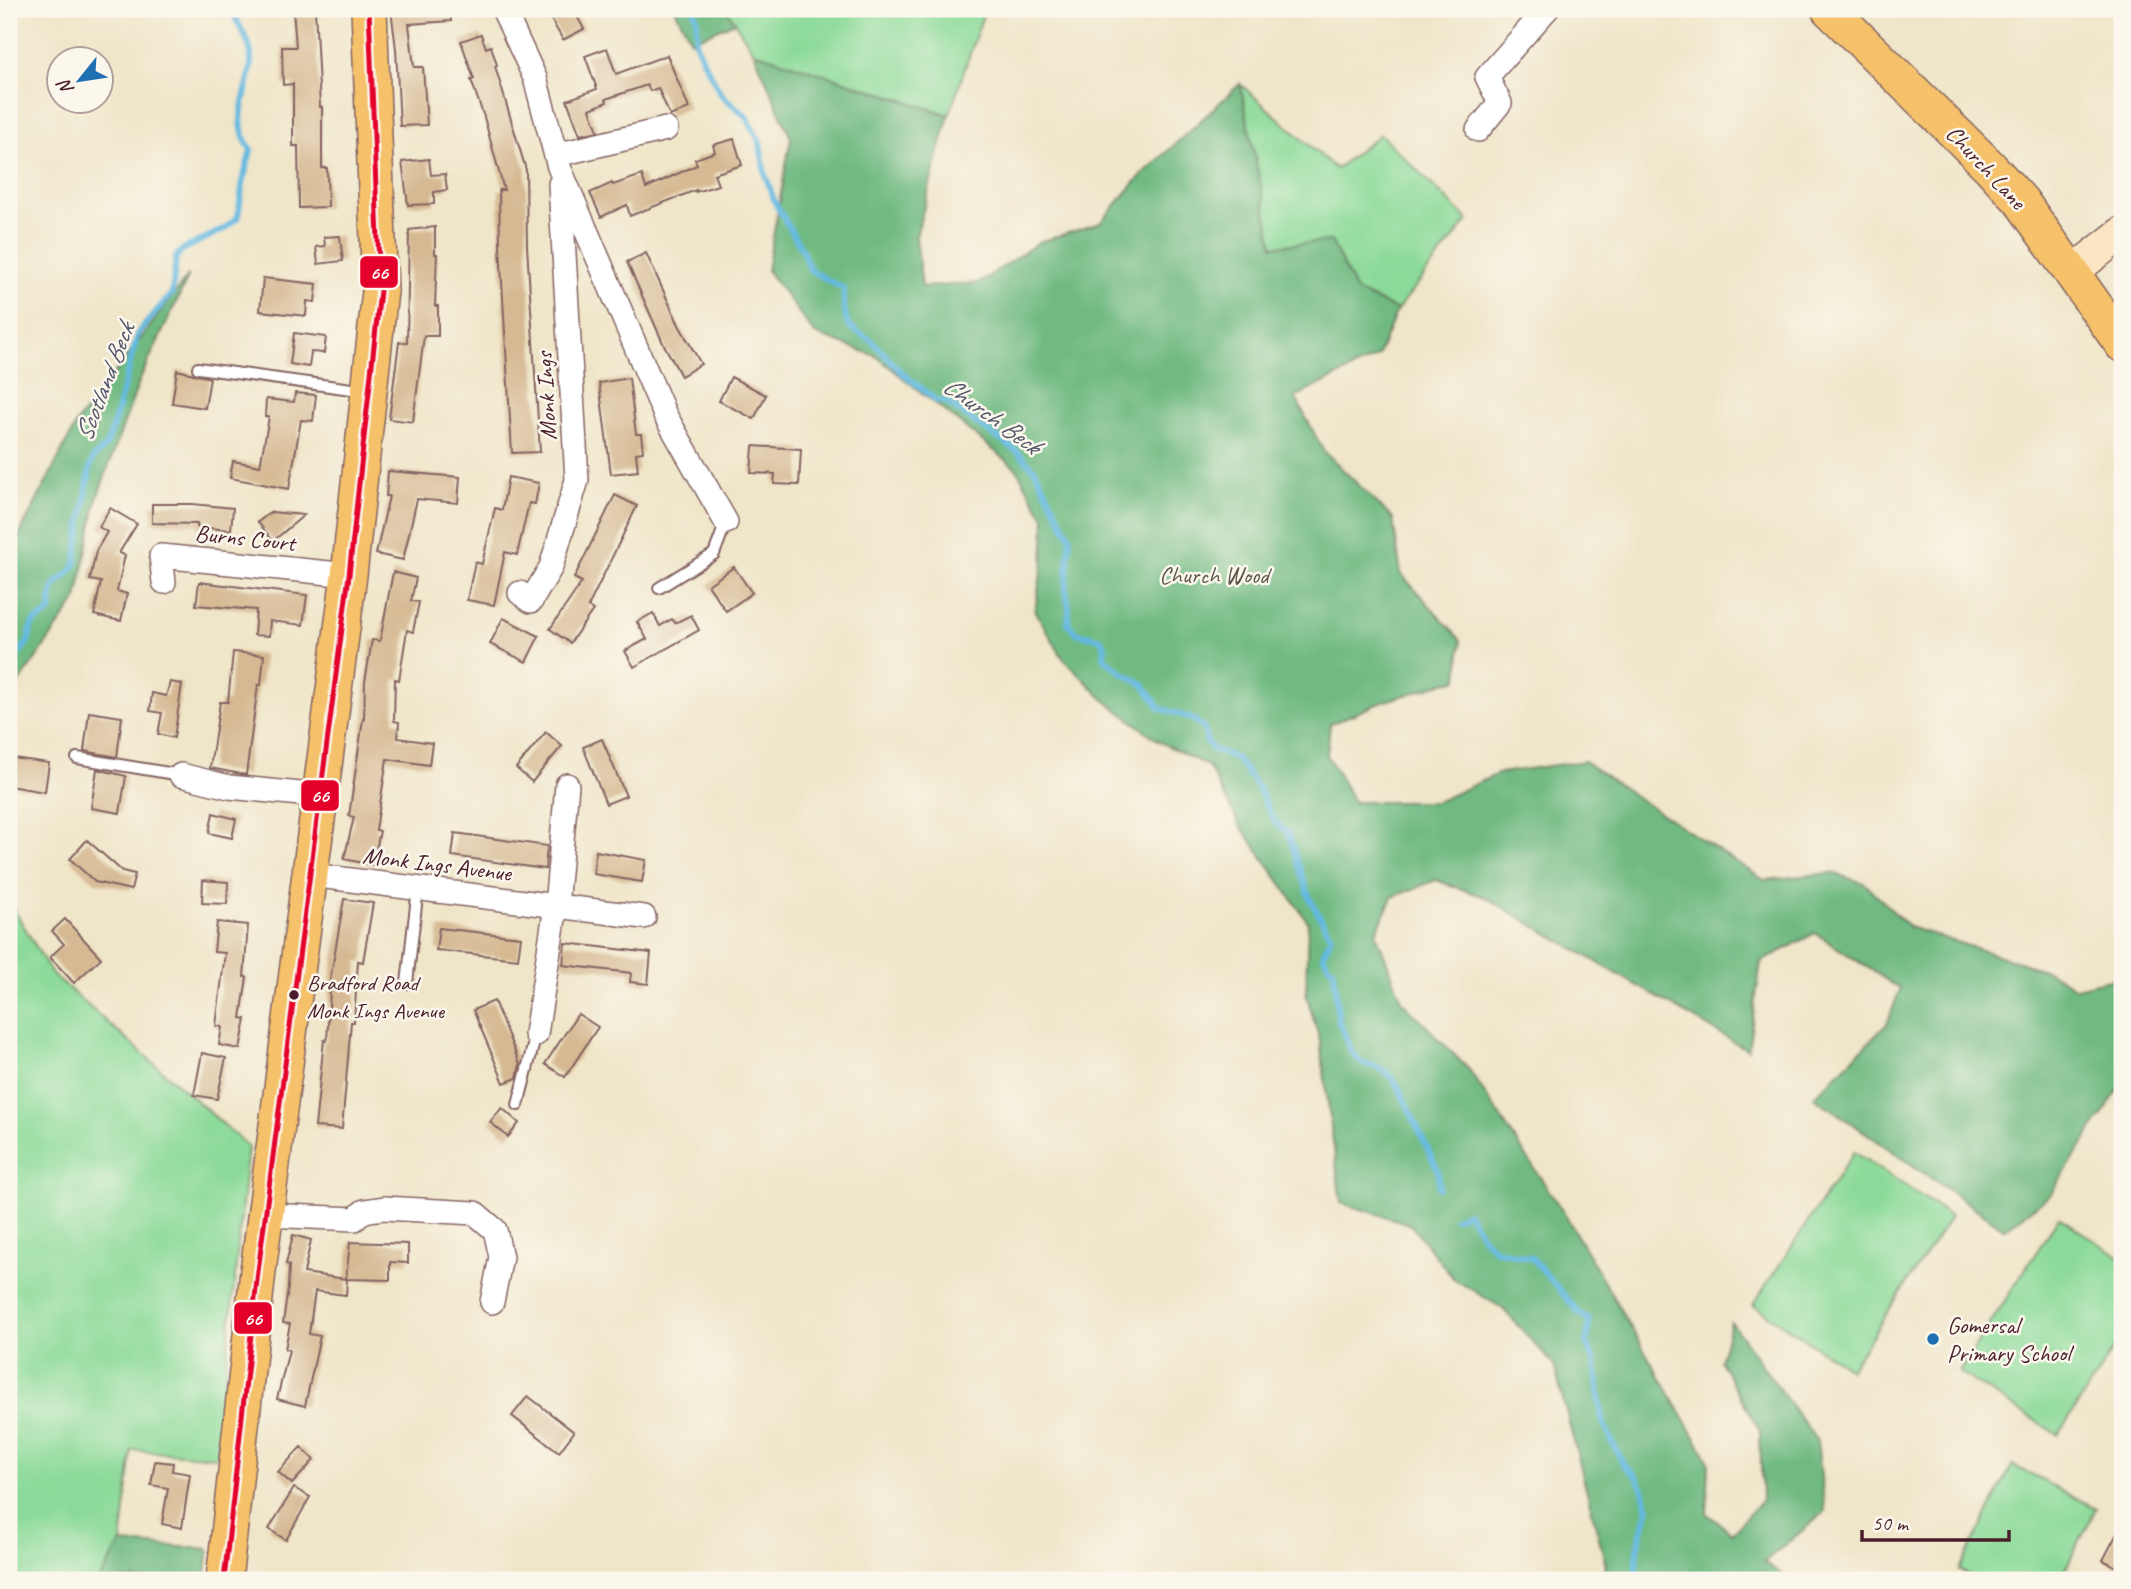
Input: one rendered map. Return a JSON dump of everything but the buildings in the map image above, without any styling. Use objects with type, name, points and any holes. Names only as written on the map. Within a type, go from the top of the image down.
[{"type":"main road","points":[[225,1580],[266,1214],[349,575],[380,291],[369,9]]},
{"type":"main road","name":"Church Lane","points":[[1829,9],[1989,166],[2021,201],[2122,344]]},
{"type":"main road","points":[[2072,272],[2122,233]]},
{"type":"street","name":"Monk Ings","points":[[503,9],[535,78],[557,161],[665,415],[726,522]]},
{"type":"street","points":[[1478,130],[1500,103],[1487,77],[1547,9]]},
{"type":"street","points":[[557,161],[666,128]]},
{"type":"street","name":"Monk Ings","points":[[533,601],[551,567],[577,480],[557,161]]},
{"type":"street","name":"Burns Court","points":[[164,582],[161,556],[349,575]]},
{"type":"street","points":[[181,775],[218,785],[321,796]]},
{"type":"street","points":[[536,1034],[556,906],[567,785]]},
{"type":"street","name":"Monk Ings Avenue","points":[[311,875],[643,917]]},
{"type":"street","points":[[266,1214],[355,1219],[364,1211],[384,1208],[475,1213],[495,1230],[501,1257],[492,1301]]},
{"type":"lane","points":[[198,368],[369,392]]},
{"type":"lane","points":[[659,588],[714,554],[726,522]]},
{"type":"lane","points":[[77,758],[181,775]]},
{"type":"lane","points":[[407,983],[418,888]]},
{"type":"lane","points":[[518,1105],[536,1034]]},
{"type":"green space","points":[[675,9],[726,9],[735,22],[691,41]]},
{"type":"green space","points":[[726,9],[985,9],[949,115],[754,52]]},
{"type":"green space","name":"Church Wood","points":[[754,52],[949,115],[916,236],[922,287],[979,283],[1039,242],[1100,223],[1141,176],[1240,84],[1273,246],[1331,241],[1356,291],[1397,310],[1378,356],[1295,397],[1323,450],[1393,519],[1401,574],[1461,640],[1458,679],[1382,702],[1330,724],[1327,755],[1354,802],[1436,802],[1500,773],[1584,761],[1764,880],[1832,873],[1864,883],[1909,927],[2050,972],[2076,988],[2122,977],[2122,1084],[2050,1195],[2005,1229],[1814,1097],[1887,1024],[1900,989],[1815,933],[1761,962],[1748,1050],[1485,897],[1436,880],[1392,897],[1376,933],[1402,1001],[1470,1071],[1565,1215],[1709,1461],[1707,1514],[1732,1533],[1762,1500],[1760,1431],[1720,1361],[1731,1322],[1817,1441],[1825,1512],[1764,1562],[1789,1580],[1603,1580],[1606,1565],[1554,1365],[1502,1308],[1454,1279],[1410,1224],[1341,1203],[1320,1041],[1306,993],[1308,922],[1240,825],[1208,766],[1160,742],[1102,698],[1062,657],[1035,610],[1043,562],[1045,519],[1016,468],[876,356],[815,334],[767,270],[791,138]]},
{"type":"green space","points":[[1240,84],[1336,169],[1380,134],[1468,220],[1397,310],[1356,291],[1331,241],[1273,246]]},
{"type":"green space","points":[[189,275],[140,379],[97,498],[77,599],[9,697],[9,555],[77,422]]},
{"type":"green space","points":[[9,901],[52,974],[248,1146],[217,1457],[132,1450],[121,1543],[99,1580],[9,1580]]},
{"type":"green space","points":[[1854,1152],[1951,1216],[1850,1369],[1753,1305]]},
{"type":"green space","points":[[2059,1217],[2122,1259],[2122,1336],[2058,1435],[1959,1372]]},
{"type":"green space","points":[[2012,1465],[2096,1508],[2060,1580],[1979,1580],[1959,1570]]},
{"type":"green space","points":[[121,1543],[209,1549],[205,1580],[99,1580]]},
{"type":"waterway","name":"Scotland Beck","points":[[9,666],[28,642],[32,624],[50,612],[54,587],[75,565],[93,458],[106,446],[112,430],[138,333],[172,293],[176,257],[182,250],[224,229],[238,217],[251,150],[241,125],[251,62],[249,44],[231,9]]},
{"type":"waterway","name":"Church Beck","points":[[694,9],[697,20],[696,44],[704,62],[721,94],[747,117],[760,143],[765,174],[775,203],[800,246],[810,270],[844,289],[844,309],[848,326],[872,341],[901,372],[937,401],[943,400],[1018,452],[1035,470],[1070,537],[1066,590],[1068,624],[1077,633],[1101,639],[1105,646],[1104,658],[1121,672],[1143,684],[1160,708],[1193,719],[1204,728],[1206,740],[1212,749],[1236,758],[1259,789],[1274,821],[1288,833],[1310,899],[1331,937],[1323,954],[1328,965],[1334,970],[1338,1019],[1352,1053],[1363,1064],[1375,1066],[1388,1073],[1399,1088],[1438,1171],[1439,1188]]},
{"type":"waterway","name":"Church Beck","points":[[1455,1218],[1468,1213],[1495,1250],[1532,1258],[1579,1313],[1589,1319],[1587,1342],[1595,1364],[1602,1420],[1623,1464],[1636,1476],[1648,1510],[1639,1541],[1635,1576],[1637,1580]]},
{"type":"transit line","name":"66","points":[[224,1580],[258,1271],[349,575],[380,291],[369,9]]},
{"type":"place","name":"Bradford Road Monk Ings Avenue","points":[[294,995]]},
{"type":"place","name":"Gomersal Primary School","points":[[1933,1339]]}]
